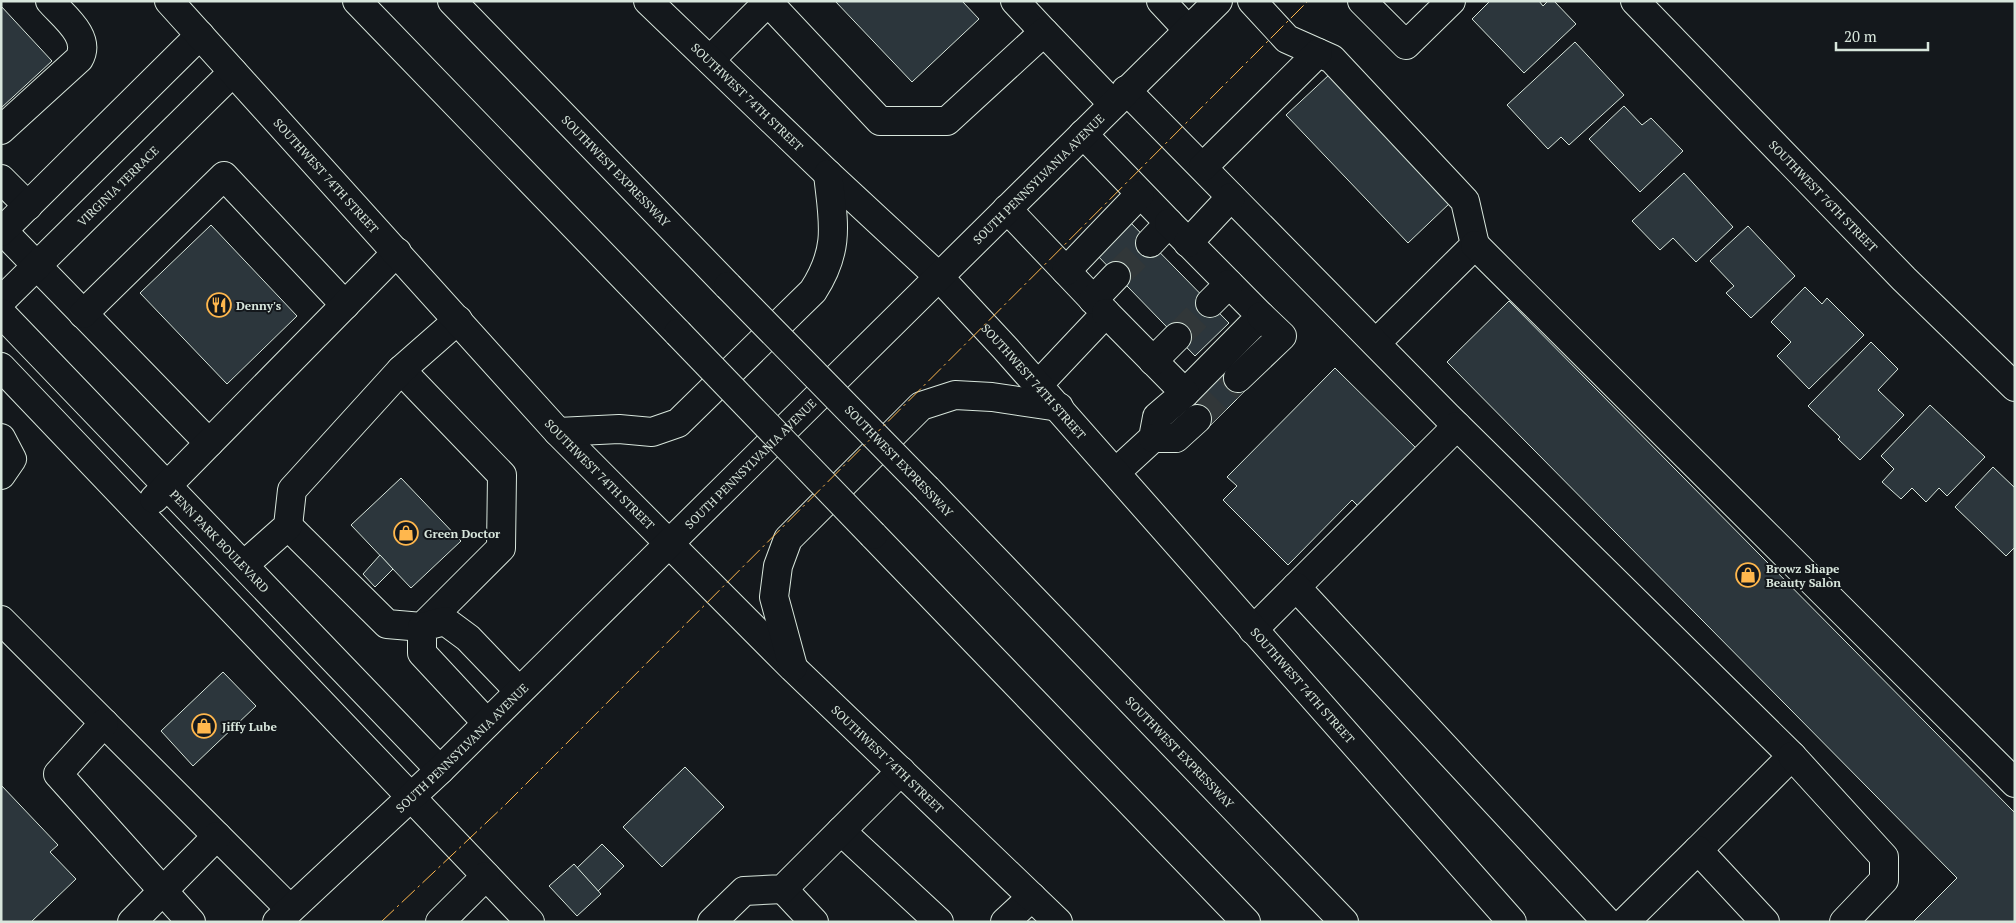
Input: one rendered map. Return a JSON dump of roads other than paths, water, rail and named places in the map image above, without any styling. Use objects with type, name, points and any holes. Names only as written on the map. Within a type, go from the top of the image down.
[{"type":"main road","points":[[1,130],[83,54],[83,45],[78,32],[50,1]]},
{"type":"main road","name":"SOUTHWEST 74TH STREET","points":[[169,1],[558,432],[793,668],[1058,922]]},
{"type":"main road","points":[[357,1],[1246,922]]},
{"type":"main road","name":"SOUTHWEST EXPRESSWAY","points":[[452,1],[927,489],[1344,922]]},
{"type":"main road","name":"SOUTHWEST 74TH STREET","points":[[648,1],[828,174],[939,277],[1059,407],[1253,630],[1512,922]]},
{"type":"main road","points":[[1015,1],[1044,32],[1203,167],[1457,426],[1792,756],[1884,858],[1884,880],[1844,922]]},
{"type":"main road","points":[[1160,1],[1188,30]]},
{"type":"main road","name":"SOUTH PENNSYLVANIA AVENUE","points":[[284,915],[440,770],[1218,1]]},
{"type":"main road","points":[[1252,1],[1287,39],[1332,59],[1465,201],[1475,246],[2015,783]]},
{"type":"main road","points":[[1362,1],[1406,45],[1451,1]]},
{"type":"main road","name":"SOUTHWEST 76TH STREET","points":[[1635,1],[1904,279],[2015,387]]},
{"type":"main road","points":[[710,60],[769,2],[880,121],[947,121],[1044,32]]},
{"type":"main road","points":[[200,35],[2,232],[209,443]]},
{"type":"main road","points":[[1203,167],[1318,53]]},
{"type":"main road","name":"VIRGINIA TERRACE","points":[[1,301],[233,72]]},
{"type":"main road","points":[[1084,134],[1188,243],[1282,336],[1238,378]]},
{"type":"main road","points":[[558,432],[619,429],[652,432],[678,423],[813,291],[824,274],[834,232],[828,174]]},
{"type":"main road","points":[[83,314],[224,176],[344,305]]},
{"type":"main road","points":[[1,179],[28,206]]},
{"type":"main road","points":[[1066,271],[1140,194]]},
{"type":"main road","points":[[1188,243],[1231,197]]},
{"type":"main road","points":[[1007,209],[1184,393]]},
{"type":"main road","points":[[1150,243],[1169,222]]},
{"type":"main road","points":[[1376,343],[1475,246]]},
{"type":"main road","points":[[140,512],[397,252]]},
{"type":"main road","points":[[1038,385],[1100,307],[1116,276]]},
{"type":"main road","points":[[1210,303],[1229,284]]},
{"type":"main road","name":"PENN PARK BOULEVARD","points":[[1,313],[440,770]]},
{"type":"main road","points":[[1116,472],[1153,438],[1157,418],[1261,316]]},
{"type":"main road","points":[[244,565],[288,526],[292,490],[401,370],[458,320]]},
{"type":"main road","points":[[1153,361],[1177,337]]},
{"type":"main road","points":[[1,367],[530,922]]},
{"type":"main road","points":[[401,370],[502,475],[501,548],[422,627],[422,653],[487,723]]},
{"type":"main road","points":[[793,668],[774,597],[778,566],[788,539],[921,406],[955,395],[992,397],[1059,407]]},
{"type":"main road","points":[[1153,438],[1176,438],[1197,419]]},
{"type":"main road","points":[[1253,630],[1457,426]]},
{"type":"main road","points":[[1,438],[12,459],[1,475]]},
{"type":"main road","points":[[288,526],[387,624],[422,627],[445,621],[468,638],[519,691]]},
{"type":"main road","points":[[1296,587],[1607,922]]},
{"type":"main road","points":[[4,627],[104,723],[217,836],[284,915]]},
{"type":"main road","points":[[104,723],[58,774],[191,922]]},
{"type":"main road","points":[[1633,919],[1698,850],[1792,756]]},
{"type":"main road","points":[[712,922],[744,891],[783,889],[901,771]]},
{"type":"main road","points":[[841,830],[939,922]]},
{"type":"main road","points":[[132,922],[217,836]]},
{"type":"main road","points":[[1698,850],[1765,922]]},
{"type":"main road","points":[[440,922],[486,876]]},
{"type":"main road","points":[[783,889],[814,922]]},
{"type":"main road","points":[[1005,922],[1032,897]]},
{"type":"tunnel","points":[[1116,276],[1150,243]]},
{"type":"tunnel","points":[[1177,337],[1210,303]]},
{"type":"tunnel","points":[[1197,419],[1238,378]]},
{"type":"place","name":"Denny's","points":[[219,305]]},
{"type":"place","name":"Green Doctor","points":[[406,533]]},
{"type":"place","name":"Browz Shape Beauty Salon","points":[[1748,575]]},
{"type":"place","name":"Jiffy Lube","points":[[204,726]]}]
